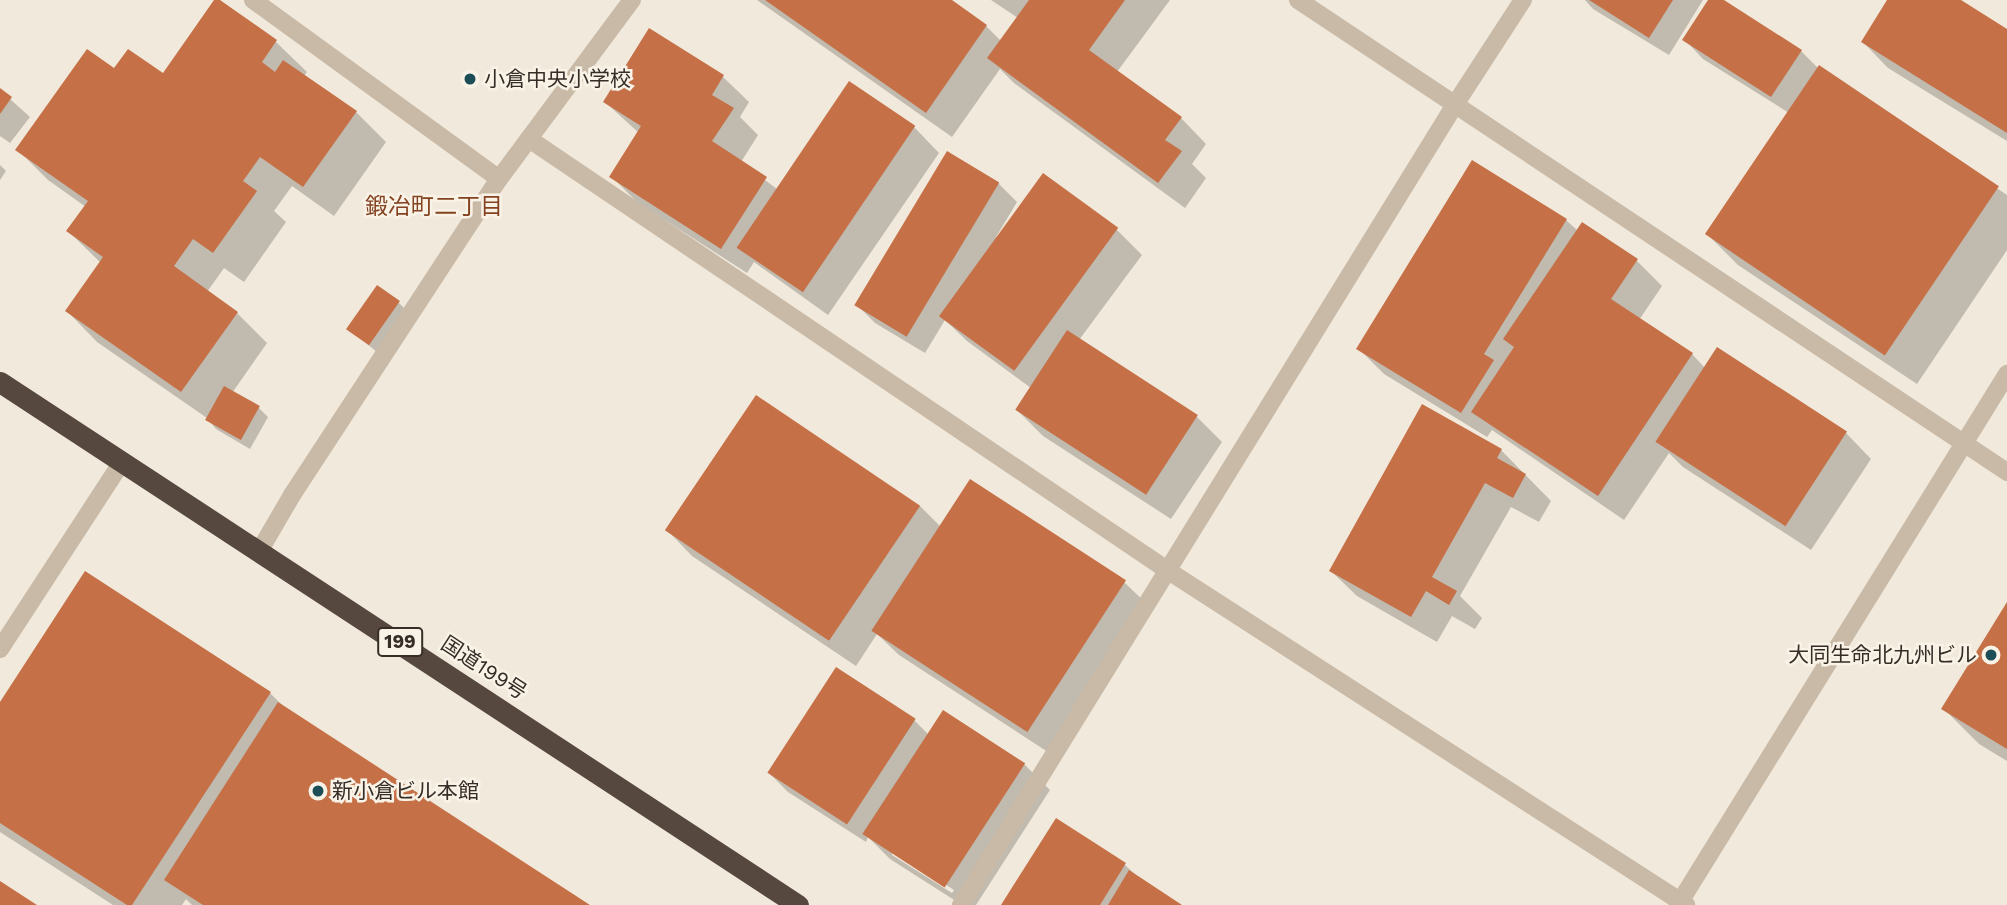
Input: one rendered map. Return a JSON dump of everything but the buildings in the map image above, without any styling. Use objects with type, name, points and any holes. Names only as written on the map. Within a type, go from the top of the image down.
[{"type":"highway","name":"国道199号","points":[[0,382],[798,905]]},
{"type":"street","points":[[253,0],[499,179]]},
{"type":"street","points":[[260,550],[292,495],[499,179],[632,0]]},
{"type":"street","points":[[1298,0],[2007,472]]},
{"type":"street","points":[[961,905],[1024,807],[1456,103],[1523,0]]},
{"type":"street","points":[[529,139],[1167,570],[1682,904],[2007,374]]},
{"type":"street","points":[[0,649],[122,462]]},
{"type":"place","name":"小倉中央小学校","points":[[470,79]]},
{"type":"place","name":"大同生命北九州ビル","points":[[1991,655]]},
{"type":"place","name":"新小倉ビル本館","points":[[318,791]]},
{"type":"district","name":"鍛冶町二丁目","points":[[434,207]]}]
